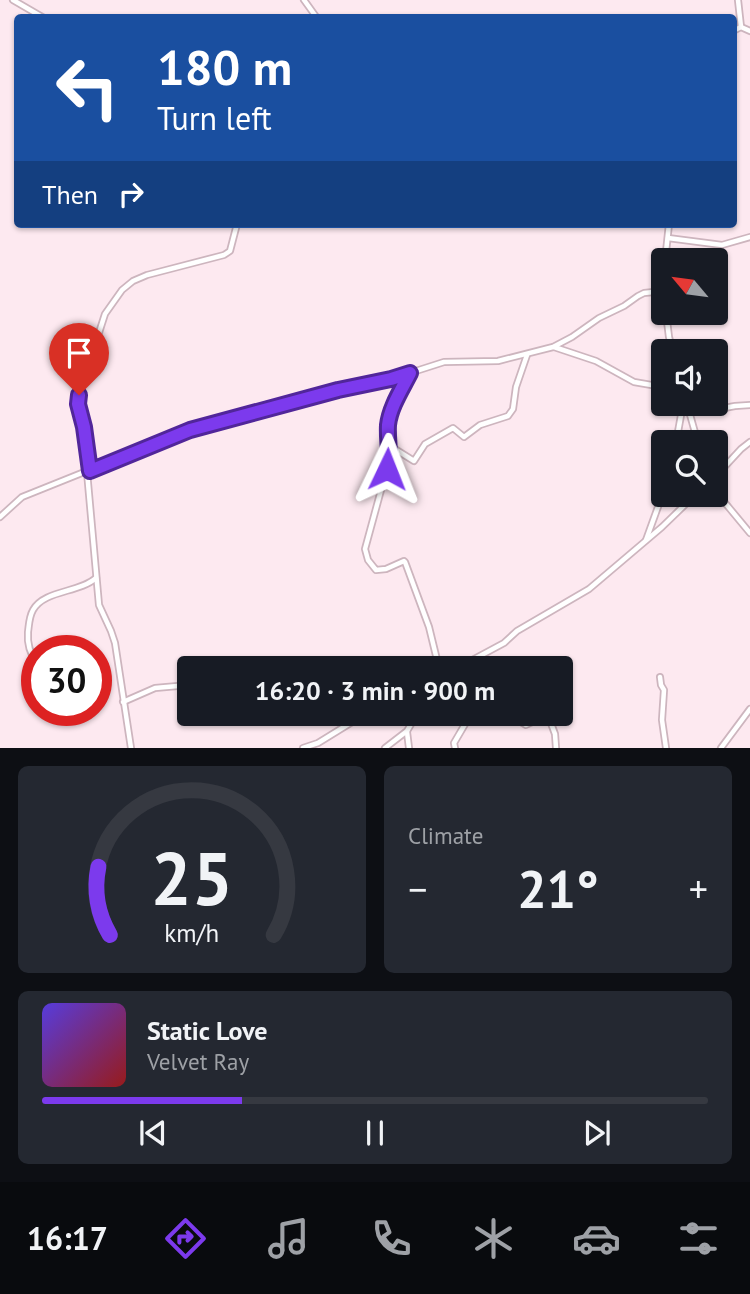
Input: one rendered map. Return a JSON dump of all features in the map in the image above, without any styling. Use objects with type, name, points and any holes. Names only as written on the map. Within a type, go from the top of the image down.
[{"type":"street","points":[[13,0],[37,14]]},
{"type":"street","points":[[738,0],[741,27]]},
{"type":"street","points":[[741,27],[750,30]]},
{"type":"street","points":[[737,30],[741,27]]},
{"type":"street","points":[[131,748],[115,643],[99,605],[79,395],[105,314],[122,290],[147,275],[224,255],[230,251],[236,228]]},
{"type":"street","points":[[667,248],[669,228]]},
{"type":"street","points":[[668,238],[722,245],[750,237]]},
{"type":"street","points":[[0,517],[22,497],[190,430],[338,390],[391,379],[443,362],[498,361],[553,347],[638,296],[651,292]]},
{"type":"street","points":[[553,347],[596,362],[634,383],[651,385]]},
{"type":"street","points":[[390,446],[414,461],[425,444],[453,428],[464,437],[480,425],[508,416],[513,409],[516,387],[527,354]]},
{"type":"street","points":[[410,373],[388,423],[390,457],[365,549],[368,560],[376,570],[405,562],[429,627],[436,656]]},
{"type":"street","points":[[728,407],[750,405]]},
{"type":"street","points":[[728,463],[750,442]]},
{"type":"street","points":[[728,506],[750,533]]},
{"type":"street","points":[[646,541],[658,507]]},
{"type":"street","points":[[479,656],[504,643],[533,620],[589,589],[682,507]]},
{"type":"street","points":[[28,635],[32,611],[41,602],[91,583],[97,578]]},
{"type":"street","points":[[660,677],[664,690],[662,720],[666,748]]},
{"type":"street","points":[[123,702],[147,690],[177,686]]},
{"type":"street","points":[[722,748],[750,709]]},
{"type":"street","points":[[303,748],[318,743],[346,726]]},
{"type":"street","points":[[385,748],[410,726]]},
{"type":"street","points":[[455,748],[454,743],[464,726]]},
{"type":"street","points":[[552,726],[556,748]]},
{"type":"street","points":[[407,731],[409,748]]},
{"type":"route","points":[[79,395],[79,414],[84,427],[90,471],[190,430],[410,373],[388,423],[390,457],[387,469]]}]
